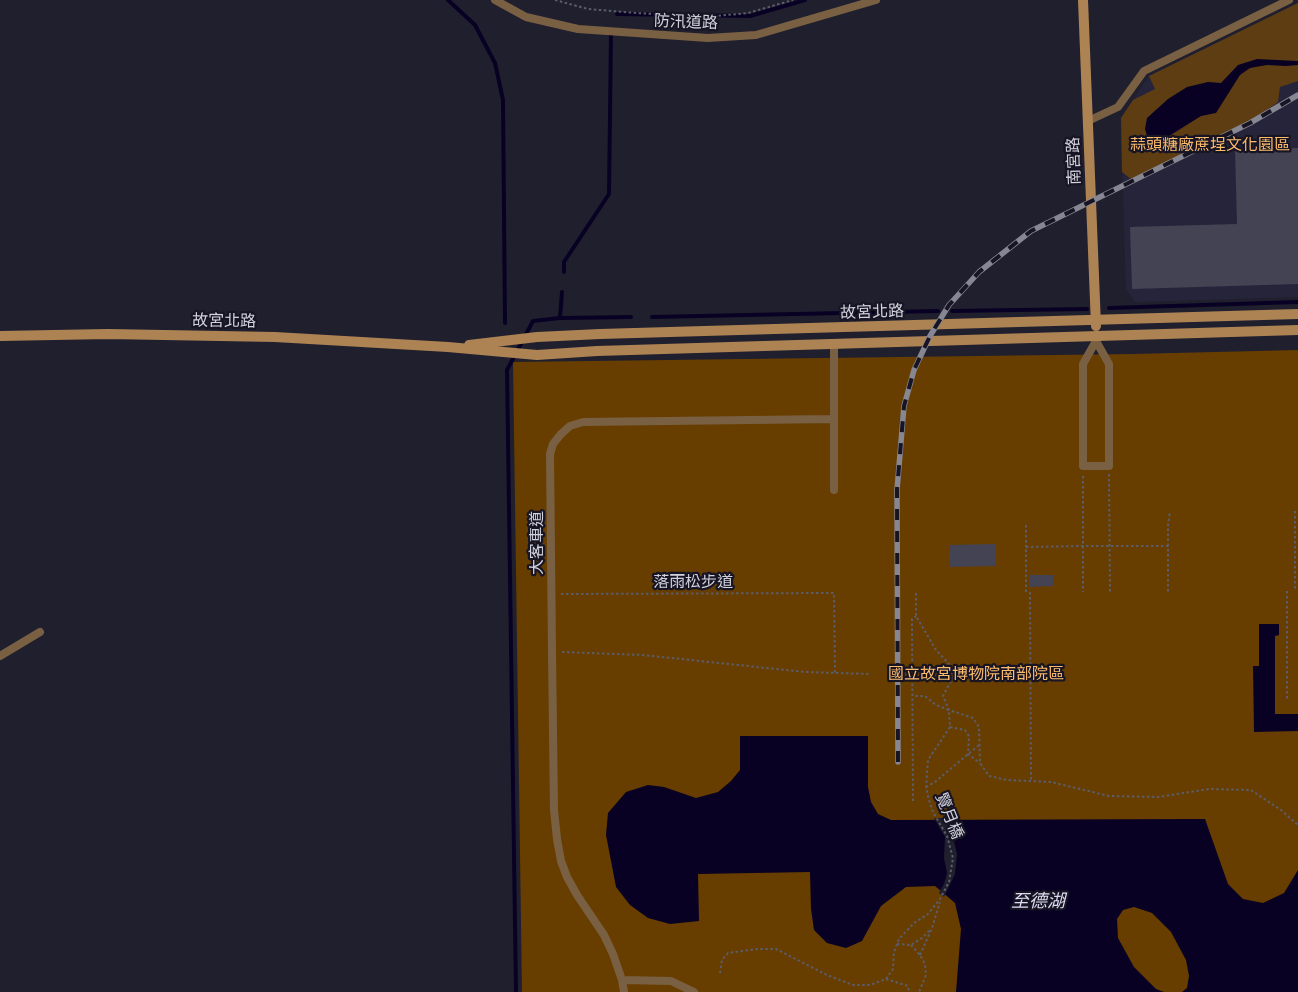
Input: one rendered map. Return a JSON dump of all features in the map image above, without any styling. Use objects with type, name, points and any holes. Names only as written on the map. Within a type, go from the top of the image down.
[{"type":"street","name":"南宮路","points":[[1083,0],[1096,339]]},
{"type":"street","name":"故宮北路","points":[[448,348],[537,337],[600,334],[1298,314]]},
{"type":"street","name":"故宮北路","points":[[0,336],[108,334],[275,337],[448,348],[537,356],[597,351],[1096,339],[1298,330]]},
{"type":"lane","name":"防汛道路","points":[[495,0],[526,17],[578,29],[708,38],[756,35],[876,0]]},
{"type":"lane","points":[[1088,121],[1118,107],[1144,71],[1289,0]]},
{"type":"lane","points":[[1096,339],[1109,364],[1109,466],[1083,466],[1083,364],[1096,339]]},
{"type":"lane","points":[[834,344],[834,490]]},
{"type":"lane","name":"大客車道","points":[[624,992],[613,954],[604,935],[576,895],[561,861],[554,810],[550,454],[553,444],[570,426],[583,422],[602,420],[834,419]]},
{"type":"lane","points":[[0,656],[40,632]]},
{"type":"lane","points":[[622,980],[670,981],[694,992]]},
{"type":"path","points":[[555,0],[588,8],[706,17],[748,13],[793,0]]},
{"type":"path","points":[[1083,466],[1084,592]]},
{"type":"path","points":[[1109,466],[1110,592]]},
{"type":"path","points":[[1295,511],[1295,591]]},
{"type":"path","points":[[1168,592],[1168,525],[1170,512]]},
{"type":"path","points":[[1026,525],[1026,592]]},
{"type":"path","points":[[1026,547],[1168,546]]},
{"type":"path","points":[[1030,592],[1031,782]]},
{"type":"path","points":[[1286,592],[1287,700]]},
{"type":"path","name":"落雨松步道","points":[[551,594],[834,593],[835,673]]},
{"type":"path","points":[[916,593],[916,616],[936,650],[950,665],[953,676],[943,696],[949,710],[950,727],[965,730],[969,736],[968,754]]},
{"type":"path","points":[[913,801],[912,619],[916,616]]},
{"type":"path","points":[[552,651],[643,655],[805,672],[871,674]]},
{"type":"path","points":[[912,696],[925,696],[936,705],[973,718],[980,727],[980,763]]},
{"type":"path","name":"覽月橋","points":[[896,944],[914,923],[928,914],[940,899],[949,882],[954,858],[947,836],[933,812],[926,787],[928,760],[950,727]]},
{"type":"path","points":[[926,787],[935,782],[979,745]]},
{"type":"path","points":[[968,754],[980,763],[989,776],[1006,780],[1051,782],[1109,796],[1158,797],[1209,789],[1251,790],[1281,810],[1298,825]]},
{"type":"path","name":"覽月橋","points":[[920,955],[932,928],[940,899]]},
{"type":"path","points":[[720,973],[722,960],[728,953],[757,948],[776,949],[827,975],[853,985],[870,985],[886,979],[893,969],[896,944],[911,945],[932,928]]},
{"type":"path","points":[[911,945],[925,964],[926,975],[919,992]]},
{"type":"path","points":[[886,979],[908,986],[909,992]]},
{"type":"shaded area","name":"蒜頭糖廠蔗埕文化園區","points":[[1298,3],[1298,297],[1135,302],[1126,289],[1121,118],[1149,76]]},
{"type":"green space","points":[[1298,3],[1298,81],[1280,87],[1278,102],[1228,137],[1135,182],[1122,172],[1121,118],[1133,100],[1155,89],[1149,76]]},
{"type":"green space","name":"國立故宮博物院南部院區","points":[[1298,350],[1298,992],[522,992],[513,362]]},
{"type":"water","points":[[1257,59],[1298,61],[1298,65],[1267,65],[1250,68],[1240,75],[1216,113],[1201,116],[1158,143],[1148,139],[1145,129],[1147,118],[1168,99],[1187,87],[1208,82],[1221,83],[1238,65]]},
{"type":"water","points":[[1259,624],[1279,624],[1279,635],[1275,636],[1275,714],[1298,714],[1298,731],[1254,732],[1253,666],[1259,666]]},
{"type":"water","name":"至德湖","points":[[740,736],[868,736],[868,787],[871,802],[878,814],[891,820],[1205,819],[1228,884],[1243,899],[1263,903],[1284,893],[1298,870],[1298,992],[1182,992],[1187,988],[1189,976],[1186,960],[1171,932],[1152,913],[1134,907],[1123,910],[1117,919],[1118,938],[1134,967],[1156,989],[1164,992],[956,992],[961,929],[955,903],[935,886],[906,887],[881,906],[862,941],[846,948],[827,943],[814,930],[811,909],[810,872],[698,874],[699,921],[670,924],[648,918],[630,905],[616,887],[606,835],[608,813],[626,792],[648,785],[664,787],[696,798],[718,792],[740,770]]},
{"type":"pier","points":[[934,818],[943,818],[950,823],[954,830],[953,837],[957,854],[955,874],[944,897],[939,893],[947,873],[944,858],[945,837]]},
{"type":"building","points":[[1298,148],[1298,284],[1132,289],[1130,227],[1237,224],[1235,149]]},
{"type":"building","points":[[996,544],[996,566],[949,567],[949,545]]},
{"type":"building","points":[[1029,575],[1053,575],[1053,586],[1029,587]]},
{"type":"waterway","points":[[448,0],[475,25],[495,63],[503,100],[505,323]]},
{"type":"waterway","points":[[617,14],[750,16],[805,0]]},
{"type":"waterway","points":[[564,272],[564,262],[609,194],[611,32]]},
{"type":"waterway","points":[[562,292],[560,318],[631,317]]},
{"type":"waterway","points":[[1109,308],[1298,302]]},
{"type":"waterway","points":[[952,311],[1087,309]]},
{"type":"waterway","points":[[652,317],[938,311]]},
{"type":"waterway","points":[[516,992],[507,370],[533,321],[560,318]]},
{"type":"railway","points":[[898,762],[897,490],[904,406],[914,370],[930,336],[949,305],[979,272],[1031,231],[1250,123],[1298,95]]}]
